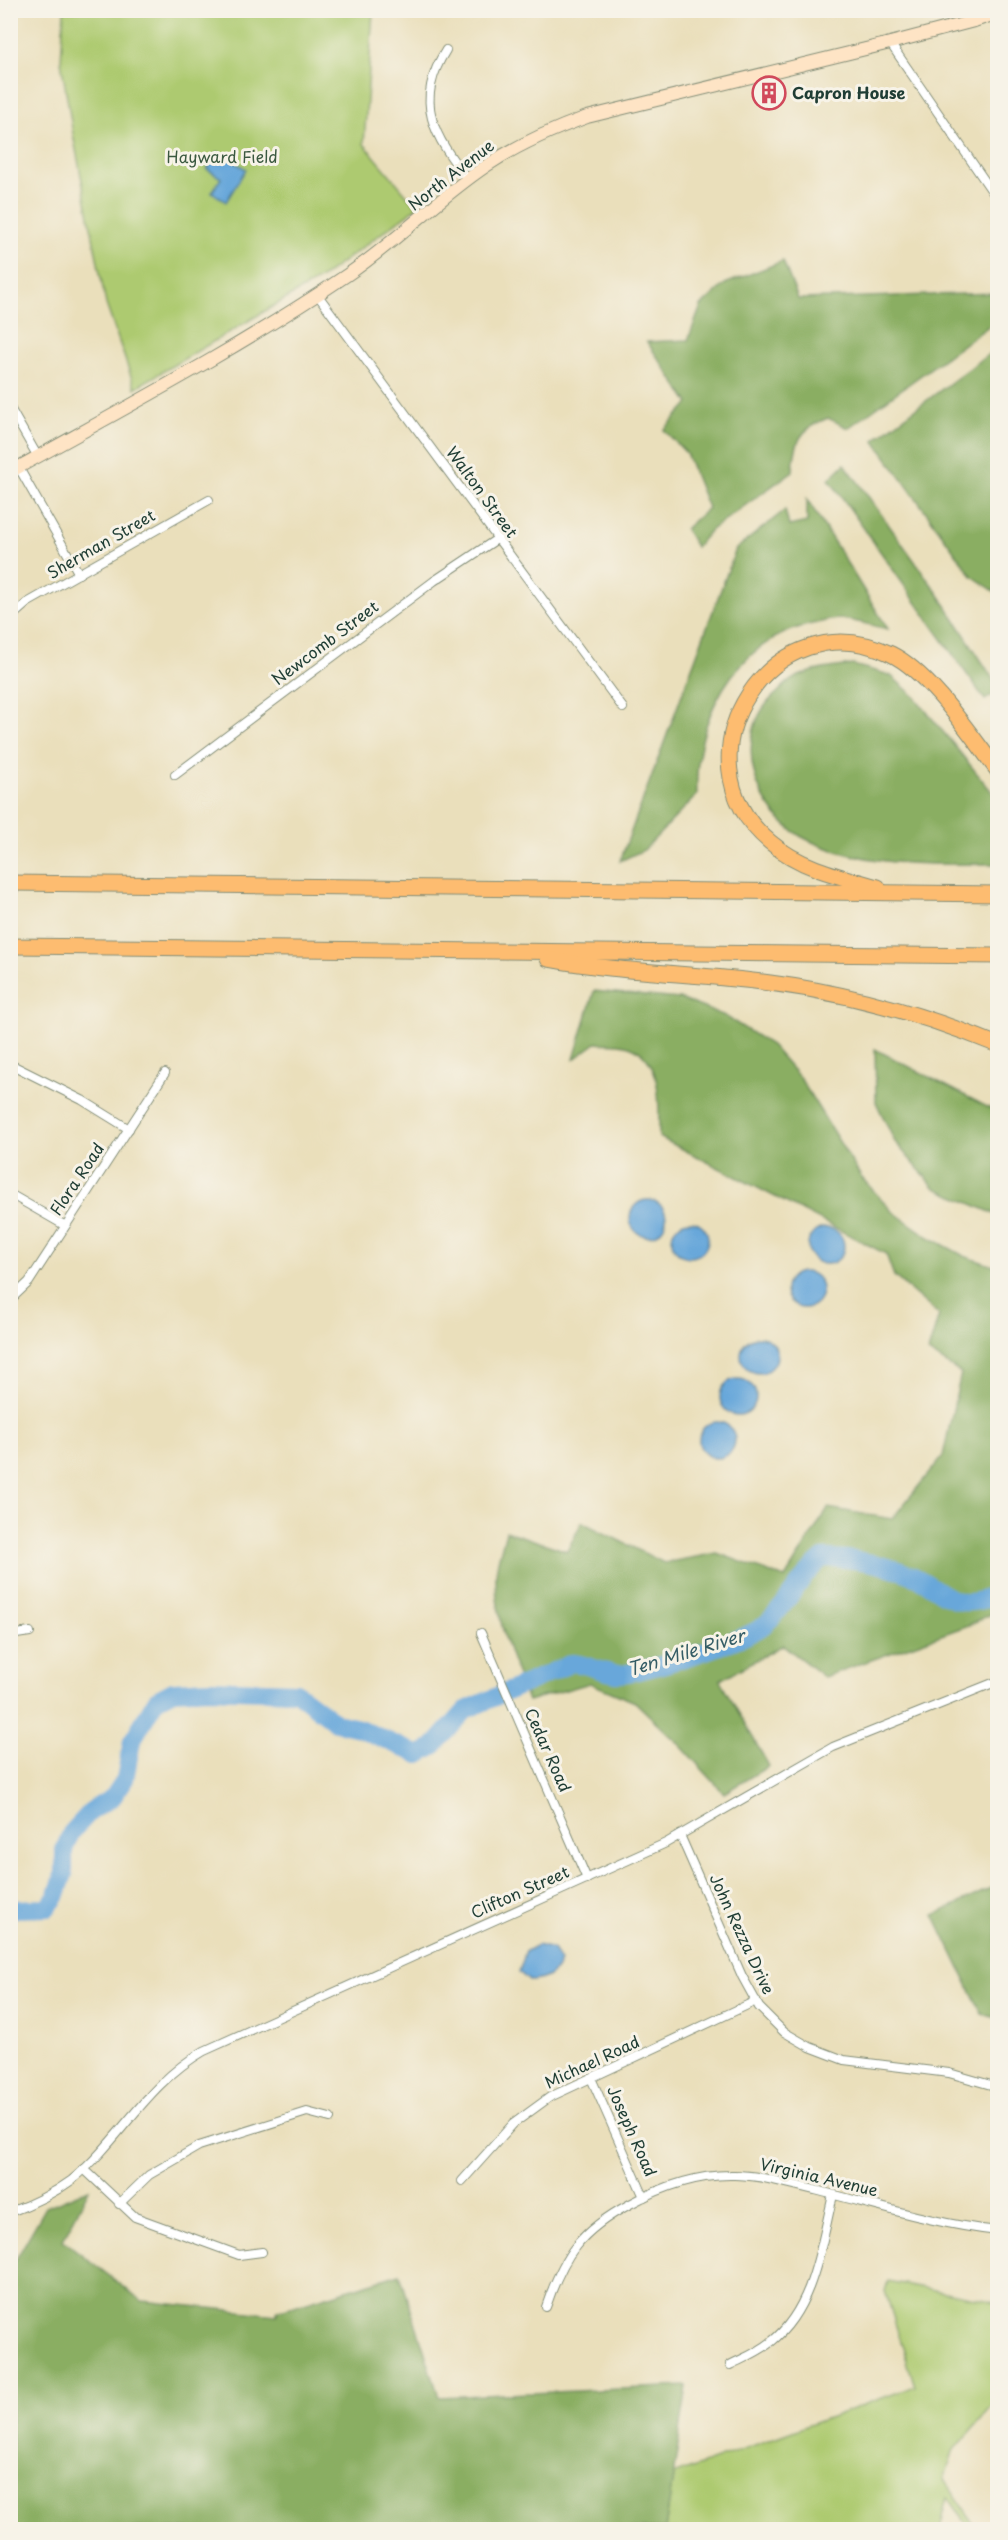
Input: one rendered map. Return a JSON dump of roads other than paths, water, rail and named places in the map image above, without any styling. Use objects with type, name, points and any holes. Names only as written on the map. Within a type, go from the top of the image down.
[{"type":"highway","points":[[901,893],[834,874],[805,863],[771,843],[753,825],[735,791],[729,754],[734,721],[749,691],[778,663],[813,646],[853,643],[880,650],[901,660],[920,675],[998,771]]},
{"type":"highway","points":[[10,883],[998,894]]},
{"type":"highway","points":[[10,946],[998,956]]},
{"type":"highway","points":[[509,951],[582,965],[692,974],[804,988],[910,1014],[998,1045]]},
{"type":"main road","name":"North Avenue","points":[[15,470],[318,294],[379,253],[468,180],[518,146],[587,117],[890,43],[998,13]]},
{"type":"street","points":[[890,43],[998,200]]},
{"type":"street","points":[[446,50],[434,70],[429,87],[429,112],[450,158],[468,180]]},
{"type":"street","name":"Walton Street","points":[[318,294],[623,708]]},
{"type":"street","points":[[10,408],[38,457]]},
{"type":"street","points":[[15,470],[79,574]]},
{"type":"street","name":"Sherman Street","points":[[10,618],[27,603],[209,500]]},
{"type":"street","name":"Newcomb Street","points":[[175,776],[425,588],[497,539]]},
{"type":"street","points":[[10,1064],[82,1100],[129,1129]]},
{"type":"street","name":"Flora Road","points":[[10,1300],[29,1282],[165,1073]]},
{"type":"street","points":[[10,1194],[64,1225]]},
{"type":"street","points":[[10,1635],[30,1632]]},
{"type":"street","name":"Cedar Road","points":[[481,1634],[587,1879]]},
{"type":"street","name":"Clifton Street","points":[[10,2212],[52,2194],[84,2169],[163,2081],[184,2062],[204,2051],[680,1835],[833,1748],[998,1682]]},
{"type":"street","name":"John Rezza Drive","points":[[680,1835],[756,2001],[784,2032],[810,2047],[844,2060],[949,2073],[998,2087]]},
{"type":"street","name":"Michael Road","points":[[462,2181],[513,2124],[550,2097],[756,2001]]},
{"type":"street","name":"Joseph Road","points":[[591,2078],[644,2197]]},
{"type":"street","points":[[119,2204],[149,2175],[199,2146],[307,2112],[330,2118]]},
{"type":"street","points":[[84,2169],[135,2217],[238,2255],[262,2252]]},
{"type":"street","name":"Virginia Avenue","points":[[546,2307],[558,2272],[572,2249],[604,2220],[644,2197],[696,2179],[730,2175],[761,2177],[928,2219],[998,2231]]},
{"type":"street","points":[[730,2365],[772,2342],[802,2303],[811,2283],[834,2195]]},
{"type":"water","points":[[218,152],[246,169],[226,202],[212,192],[221,178],[207,169]]},
{"type":"water","points":[[648,1200],[660,1206],[666,1218],[660,1230],[648,1236],[636,1230],[630,1218],[636,1206]]},
{"type":"water","points":[[690,1221],[702,1227],[708,1239],[702,1251],[690,1257],[678,1251],[672,1239],[678,1227]]},
{"type":"water","points":[[826,1228],[838,1234],[844,1246],[838,1258],[826,1264],[814,1258],[808,1246],[814,1234]]},
{"type":"water","points":[[804,1272],[816,1278],[822,1290],[816,1302],[804,1308],[792,1302],[786,1290],[792,1278]]},
{"type":"water","points":[[759,1337],[771,1343],[777,1355],[771,1367],[759,1373],[747,1367],[741,1355],[747,1343]]},
{"type":"water","points":[[738,1379],[750,1385],[756,1397],[750,1409],[738,1415],[726,1409],[720,1397],[726,1385]]},
{"type":"water","points":[[717,1422],[729,1428],[735,1440],[729,1452],[717,1458],[705,1452],[699,1440],[705,1428]]},
{"type":"water","points":[[537,1945],[553,1949],[560,1961],[548,1977],[529,1981],[519,1972],[526,1951]]},
{"type":"waterway","name":"Ten Mile River","points":[[10,1909],[47,1908],[56,1897],[64,1874],[64,1850],[71,1833],[92,1810],[113,1797],[125,1779],[132,1741],[156,1700],[173,1691],[209,1689],[296,1692],[337,1723],[359,1728],[419,1755],[433,1747],[466,1710],[572,1663],[610,1673],[627,1673],[691,1656],[753,1632],[763,1626],[779,1610],[807,1574],[823,1558],[867,1562],[898,1570],[960,1601],[983,1600],[998,1593]]},
{"type":"place","name":"Capron House","points":[[769,93]]},
{"type":"park label","name":"Hayward Field","points":[[222,157]]}]
